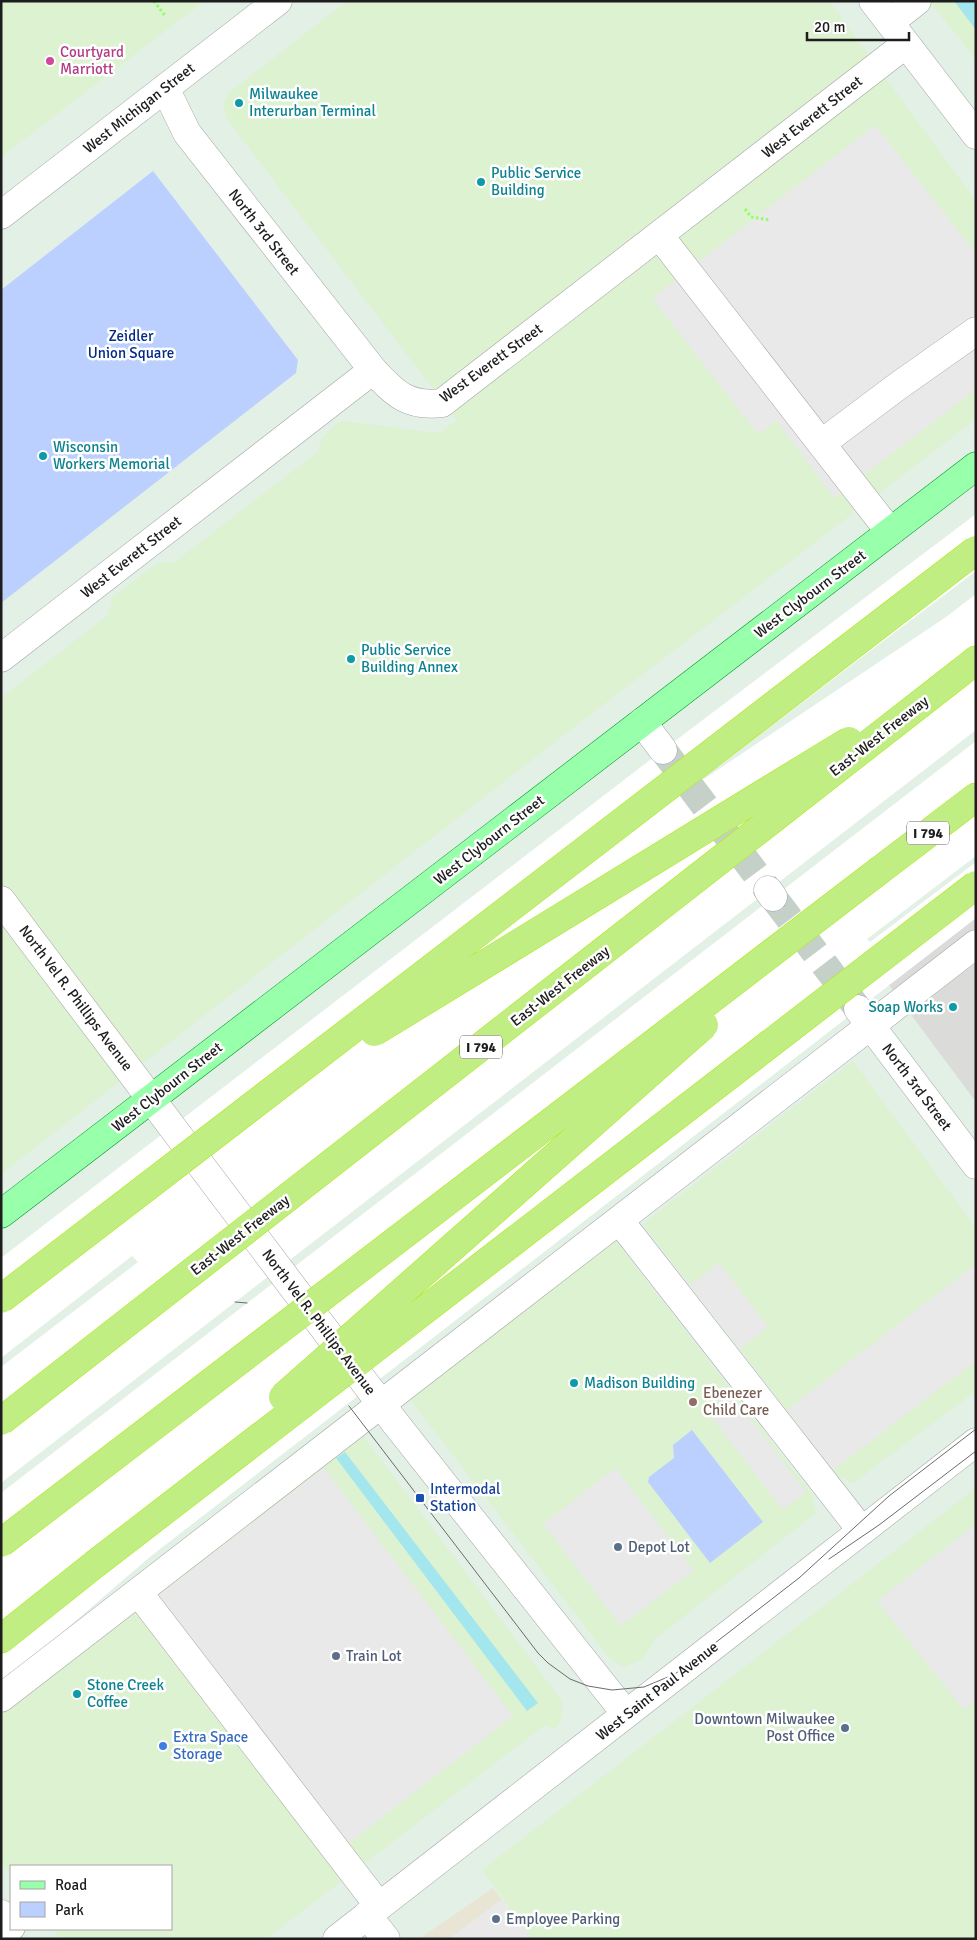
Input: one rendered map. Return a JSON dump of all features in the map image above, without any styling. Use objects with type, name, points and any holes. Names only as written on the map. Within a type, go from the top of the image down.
[{"type":"highway","points":[[1,1300],[976,550]]},
{"type":"highway","points":[[250,1107],[968,666]]},
{"type":"highway","name":"East-West Freeway","points":[[1,1421],[968,666]]},
{"type":"highway","name":"I 794","points":[[1,1543],[976,797]]},
{"type":"highway","points":[[95,1564],[880,870]]},
{"type":"highway","points":[[1,1639],[95,1564],[976,885]]},
{"type":"main road","name":"West Clybourn Street","points":[[1,1214],[976,466]]},
{"type":"street","name":"West Michigan Street","points":[[1,216],[278,1]]},
{"type":"street","points":[[874,1],[976,135]]},
{"type":"street","points":[[890,22],[918,1]]},
{"type":"street","name":"West Everett Street","points":[[1,658],[373,370],[389,388],[405,398],[423,405],[442,403],[906,44]]},
{"type":"street","name":"North 3rd Street","points":[[165,88],[187,133],[373,370]]},
{"type":"street","points":[[659,235],[890,532]]},
{"type":"street","points":[[822,443],[898,386],[976,332]]},
{"type":"street","points":[[642,722],[663,750]]},
{"type":"street","name":"North Vel R. Phillips Avenue","points":[[1,900],[380,1404],[626,1714]]},
{"type":"street","points":[[1,1698],[619,1220],[864,1017],[976,944]]},
{"type":"street","name":"North 3rd Street","points":[[864,1017],[976,1166]]},
{"type":"street","points":[[619,1220],[862,1531]]},
{"type":"street","name":"West Saint Paul Avenue","points":[[337,1939],[976,1442]]},
{"type":"street","points":[[138,1592],[373,1911],[386,1939]]},
{"type":"street","points":[[1,1914],[10,1925]]},
{"type":"path","points":[[154,1],[166,17]]},
{"type":"path","points":[[743,206],[751,217],[770,220]]},
{"type":"shaded area","name":"Courtyard Marriott","points":[[1,1],[204,1],[1,157]]},
{"type":"shaded area","points":[[347,1],[829,1],[976,201],[976,419],[565,734],[1,1174],[1,698],[108,615],[112,598],[156,564],[175,562],[319,451],[321,439],[337,423],[343,421],[439,433],[457,420],[226,118],[223,104],[230,92]]},
{"type":"shaded area","points":[[929,1],[976,1],[976,59]]},
{"type":"shaded area","points":[[954,1],[976,1],[976,30]]},
{"type":"shaded area","points":[[875,125],[976,254],[976,389],[834,498],[776,420],[758,434],[652,298]]},
{"type":"shaded area","points":[[976,918],[976,1102],[889,985]]},
{"type":"shaded area","points":[[853,1061],[976,1228],[976,1391],[853,1483],[837,1475],[643,1224]]},
{"type":"shaded area","points":[[615,1240],[812,1494],[816,1513],[655,1639],[643,1659],[624,1667],[614,1662],[607,1655],[409,1398]]},
{"type":"shaded area","points":[[719,1263],[768,1327],[740,1349],[690,1285]]},
{"type":"shaded area","points":[[973,1266],[976,1270],[976,1361],[833,1470],[787,1410]]},
{"type":"shaded area","points":[[729,1392],[806,1492],[783,1510],[706,1410]]},
{"type":"shaded area","points":[[346,1413],[562,1701],[562,1716],[556,1729],[545,1725],[266,1939],[60,1939],[54,1930],[172,1930],[172,1865],[10,1865],[10,1874],[1,1862],[1,1681]]},
{"type":"shaded area","points":[[345,1452],[538,1703],[527,1711],[336,1458]]},
{"type":"shaded area","name":"Train Lot","points":[[324,1468],[513,1716],[349,1843],[159,1595]]},
{"type":"shaded area","name":"Depot Lot","points":[[615,1468],[694,1570],[621,1626],[543,1524]]},
{"type":"shaded area","name":"Downtown Milwaukee Post Office","points":[[976,1488],[976,1939],[532,1939],[482,1870]]},
{"type":"shaded area","points":[[976,1524],[976,1701],[964,1710],[877,1601]]},
{"type":"shaded area","points":[[493,1888],[532,1939],[419,1939]]},
{"type":"shaded area","name":"Employee Parking","points":[[502,1899],[532,1939],[449,1939]]},
{"type":"green space","name":"Zeidler Union Square","points":[[153,171],[298,360],[296,373],[1,603],[1,290]]},
{"type":"green space","points":[[692,1430],[763,1522],[710,1563],[648,1482],[649,1477],[674,1458],[673,1445]]},
{"type":"pier","points":[[976,514],[976,571],[702,778],[704,779],[946,617],[976,594],[976,730],[1,1483],[1,1367],[138,1262],[132,1256],[1,1358],[1,1258],[663,750]]},
{"type":"pier","points":[[976,741],[976,856],[867,939],[870,942],[976,862],[976,918],[151,1556],[1,1685],[1,1493]]},
{"type":"tunnel","points":[[663,750],[768,890]]},
{"type":"tunnel","points":[[773,897],[856,1006]]},
{"type":"tram line","points":[[235,1302],[247,1303]]},
{"type":"tram line","points":[[349,1406],[538,1653],[570,1679],[588,1686],[612,1690],[644,1687],[675,1674],[799,1578],[889,1496],[976,1429]]},
{"type":"tram line","points":[[829,1559],[879,1525],[976,1451]]},
{"type":"place","name":"Courtyard Marriott","points":[[50,61]]},
{"type":"place","name":"Milwaukee Interurban Terminal","points":[[239,103]]},
{"type":"place","name":"Public Service Building","points":[[481,182]]},
{"type":"place","name":"Wisconsin Workers Memorial","points":[[43,456]]},
{"type":"place","name":"Public Service Building Annex","points":[[351,659]]},
{"type":"place","name":"Soap Works","points":[[953,1007]]},
{"type":"place","name":"Madison Building","points":[[574,1383]]},
{"type":"place","name":"Ebenezer Child Care","points":[[693,1402]]},
{"type":"place","name":"Intermodal Station","points":[[420,1498]]},
{"type":"place","name":"Depot Lot","points":[[618,1547]]},
{"type":"place","name":"Train Lot","points":[[336,1656]]},
{"type":"place","name":"Stone Creek Coffee","points":[[77,1694]]},
{"type":"place","name":"Downtown Milwaukee Post Office","points":[[845,1728]]},
{"type":"place","name":"Extra Space Storage","points":[[163,1746]]},
{"type":"place","name":"Employee Parking","points":[[496,1919]]}]
